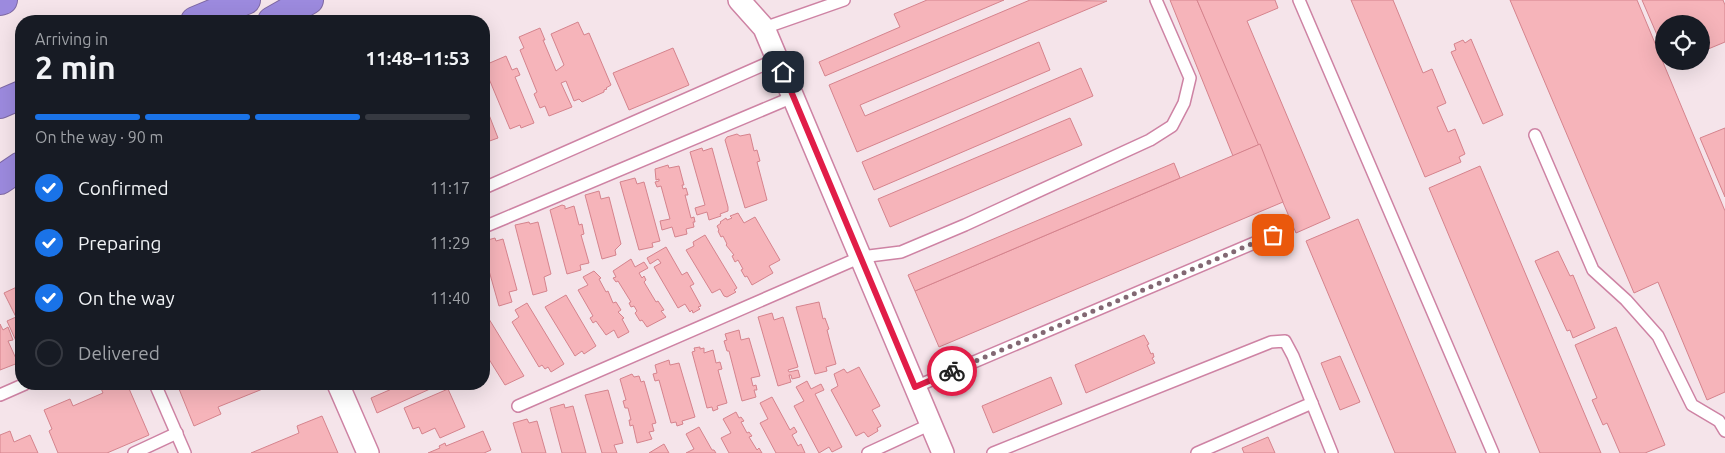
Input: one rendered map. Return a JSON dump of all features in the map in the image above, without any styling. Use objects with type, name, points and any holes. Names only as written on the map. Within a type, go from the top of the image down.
[{"type":"highway","points":[[210,15],[246,0]]},
{"type":"highway","points":[[283,15],[309,0]]},
{"type":"highway","points":[[0,104],[15,98]]},
{"type":"highway","points":[[0,180],[15,170]]},
{"type":"street","points":[[739,0],[764,28],[943,453]]},
{"type":"street","points":[[341,390],[368,453]]},
{"type":"lane","points":[[764,28],[844,0]]},
{"type":"lane","points":[[518,406],[860,257],[901,252],[974,221],[1150,140],[1172,126],[1184,103],[1190,78],[1156,0]]},
{"type":"lane","points":[[1299,0],[1493,453]]},
{"type":"lane","points":[[490,185],[777,59]]},
{"type":"lane","points":[[490,224],[793,97]]},
{"type":"lane","points":[[1535,134],[1593,270],[1626,300],[1658,336],[1692,405],[1719,421],[1725,430]]},
{"type":"lane","points":[[0,167],[15,161]]},
{"type":"lane","points":[[915,387],[1273,235]]},
{"type":"lane","points":[[992,453],[1271,342],[1285,341],[1293,356],[1332,453]]},
{"type":"lane","points":[[0,394],[15,388]]},
{"type":"lane","points":[[158,390],[185,453]]},
{"type":"lane","points":[[1197,453],[1312,403]]},
{"type":"lane","points":[[868,453],[931,424]]},
{"type":"lane","points":[[134,453],[177,434]]},
{"type":"building","points":[[927,0],[1004,0],[825,76],[819,62],[900,27],[894,14]]},
{"type":"building","points":[[1030,0],[1107,1],[860,105],[865,116],[1039,42],[1050,70],[857,152],[829,85]]},
{"type":"building","points":[[1170,0],[1197,0],[1260,144],[1233,156]]},
{"type":"building","points":[[1197,0],[1275,0],[1278,8],[1247,21],[1330,218],[1296,233]]},
{"type":"building","points":[[1351,0],[1393,0],[1423,73],[1432,69],[1446,103],[1437,107],[1448,132],[1455,129],[1465,154],[1459,157],[1461,162],[1425,177]]},
{"type":"building","points":[[1510,0],[1637,0],[1655,43],[1655,70],[1666,70],[1725,211],[1725,392],[1707,400],[1658,282],[1634,293]]},
{"type":"building","points":[[1642,0],[1723,0],[1725,5],[1725,42],[1710,48],[1710,15],[1655,15],[1655,30]]},
{"type":"building","points":[[578,22],[584,35],[589,33],[611,85],[604,92],[582,102],[579,99],[574,101],[566,81],[561,83],[572,107],[549,116],[545,106],[540,108],[534,94],[537,92],[520,50],[524,48],[519,37],[540,28],[556,71],[564,65],[551,34]]},
{"type":"building","points":[[1471,39],[1503,115],[1483,124],[1451,52],[1456,50],[1454,44],[1463,40],[1465,43]]},
{"type":"building","points":[[673,48],[689,85],[629,110],[613,73]]},
{"type":"building","points":[[506,56],[512,70],[517,68],[520,75],[515,77],[534,123],[521,128],[520,125],[510,129],[490,81],[490,63]]},
{"type":"building","points":[[1081,68],[1093,96],[874,190],[862,162]]},
{"type":"building","points":[[490,117],[498,138],[490,141]]},
{"type":"building","points":[[1070,118],[1082,145],[890,227],[878,199]]},
{"type":"building","points":[[1725,128],[1725,197],[1700,138]]},
{"type":"building","points":[[737,134],[740,136],[750,134],[754,151],[757,150],[760,161],[757,162],[767,200],[745,208],[725,140],[727,137]]},
{"type":"building","points":[[1260,144],[1283,202],[939,347],[915,291]]},
{"type":"building","points":[[702,148],[703,151],[712,148],[728,207],[728,211],[720,214],[721,216],[709,220],[707,212],[697,215],[695,208],[705,205],[690,152]]},
{"type":"building","points":[[1174,163],[1180,178],[915,291],[908,275]]},
{"type":"building","points":[[668,165],[669,168],[679,166],[684,185],[682,185],[683,189],[686,188],[688,195],[685,195],[691,218],[694,217],[695,222],[693,222],[694,227],[686,229],[687,234],[675,237],[672,227],[662,230],[660,221],[670,219],[661,186],[657,187],[655,182],[659,181],[659,179],[656,180],[655,169]]},
{"type":"building","points":[[1480,166],[1601,453],[1540,453],[1429,188]]},
{"type":"building","points":[[635,178],[637,184],[644,182],[660,241],[652,243],[653,247],[639,250],[620,182]]},
{"type":"building","points":[[599,191],[601,199],[609,197],[621,244],[615,250],[616,255],[602,259],[585,195]]},
{"type":"building","points":[[562,205],[565,206],[565,209],[574,206],[579,225],[582,224],[584,234],[581,235],[589,263],[580,265],[581,270],[567,274],[550,210]]},
{"type":"building","points":[[738,213],[744,223],[755,217],[780,260],[769,266],[773,273],[752,285],[741,270],[743,269],[738,260],[735,262],[732,256],[734,255],[726,245],[723,236],[721,237],[717,226],[726,218],[727,220],[732,218],[730,216]]},
{"type":"building","points":[[1358,219],[1456,453],[1395,453],[1306,241]]},
{"type":"building","points":[[529,222],[530,224],[538,222],[551,274],[544,277],[547,291],[533,295],[515,225]]},
{"type":"building","points":[[705,235],[737,288],[734,290],[736,292],[727,297],[724,296],[720,289],[712,293],[686,250],[694,246],[693,242]]},
{"type":"building","points":[[495,238],[496,241],[503,239],[517,290],[509,292],[512,302],[499,306],[490,274],[490,239]]},
{"type":"building","points":[[666,247],[682,275],[687,272],[694,284],[690,286],[701,306],[698,307],[700,309],[693,313],[692,310],[690,312],[685,304],[678,308],[654,267],[661,263],[658,259],[650,264],[647,258]]},
{"type":"building","points":[[1558,251],[1570,276],[1573,275],[1595,328],[1573,338],[1570,330],[1567,331],[1535,261]]},
{"type":"building","points":[[631,259],[635,267],[644,262],[648,268],[639,273],[642,278],[644,276],[646,280],[644,282],[656,302],[658,301],[664,310],[661,311],[666,317],[647,327],[635,313],[637,311],[634,306],[631,307],[629,303],[631,302],[618,281],[616,282],[613,278],[616,277],[613,271]]},
{"type":"building","points":[[594,271],[601,278],[599,279],[606,292],[608,291],[613,303],[616,302],[621,310],[618,312],[624,318],[622,319],[629,332],[618,338],[614,330],[606,335],[596,321],[593,323],[590,318],[593,316],[578,290],[588,285],[583,277]]},
{"type":"building","points":[[15,288],[15,315],[4,293]]},
{"type":"building","points":[[566,295],[596,346],[584,354],[582,351],[575,356],[545,307]]},
{"type":"building","points":[[819,302],[823,319],[825,318],[829,329],[827,330],[836,364],[826,367],[827,371],[815,374],[796,307]]},
{"type":"building","points":[[527,303],[564,364],[551,372],[548,367],[545,369],[542,365],[539,367],[512,322],[519,317],[515,310]]},
{"type":"building","points":[[772,313],[774,320],[783,317],[798,367],[788,370],[789,372],[798,370],[800,377],[792,379],[791,375],[789,375],[791,382],[778,386],[758,317]]},
{"type":"building","points":[[15,317],[15,339],[7,321]]},
{"type":"building","points":[[490,321],[524,376],[505,385],[490,361]]},
{"type":"building","points":[[0,324],[3,330],[8,327],[13,340],[8,341],[15,356],[15,364],[0,370]]},
{"type":"building","points":[[1616,327],[1665,445],[1645,453],[1620,453],[1607,423],[1603,425],[1592,400],[1597,398],[1575,345]]},
{"type":"building","points":[[739,330],[741,340],[749,338],[760,376],[751,378],[753,386],[756,385],[757,390],[754,390],[756,397],[742,401],[729,351],[727,351],[724,341],[727,340],[725,334]]},
{"type":"building","points":[[1144,335],[1149,344],[1147,345],[1151,354],[1153,353],[1154,357],[1152,358],[1155,363],[1086,393],[1075,365]]},
{"type":"building","points":[[700,347],[700,349],[704,348],[704,353],[713,350],[716,363],[720,362],[722,369],[718,370],[727,403],[717,406],[718,409],[713,411],[712,407],[707,408],[692,352],[695,351],[694,348]]},
{"type":"building","points":[[1340,356],[1360,402],[1340,410],[1321,363]]},
{"type":"building","points":[[669,360],[670,365],[679,363],[695,417],[682,421],[683,424],[677,426],[676,422],[671,423],[659,380],[655,381],[653,374],[657,373],[655,365]]},
{"type":"building","points":[[859,367],[880,406],[872,410],[881,426],[877,428],[878,431],[868,437],[864,432],[856,436],[831,390],[838,386],[834,374],[844,369],[847,373]]},
{"type":"building","points":[[632,374],[634,377],[639,376],[641,382],[644,381],[656,423],[652,424],[654,431],[649,432],[652,439],[637,443],[633,425],[630,426],[629,420],[631,420],[628,408],[625,408],[623,401],[626,400],[620,379]]},
{"type":"building","points":[[1051,377],[1062,404],[993,433],[982,406]]},
{"type":"building","points":[[807,381],[811,389],[821,384],[824,390],[815,394],[842,447],[832,452],[829,447],[819,453],[794,406],[804,401],[796,387]]},
{"type":"building","points":[[102,390],[130,390],[149,435],[107,453],[58,453],[49,431],[52,429],[44,410],[70,399],[73,406],[103,393]]},
{"type":"building","points":[[179,390],[260,390],[218,407],[221,414],[194,426]]},
{"type":"building","points":[[389,390],[428,390],[377,413],[371,398]]},
{"type":"building","points":[[448,390],[465,427],[440,438],[435,428],[422,434],[419,427],[413,429],[404,408]]},
{"type":"building","points":[[608,390],[623,443],[614,445],[617,453],[602,453],[585,395]]},
{"type":"building","points":[[772,397],[790,430],[794,427],[797,432],[792,435],[798,446],[801,444],[805,453],[776,453],[760,423],[768,419],[760,403]]},
{"type":"building","points":[[564,404],[565,408],[573,406],[586,453],[562,453],[550,408]]},
{"type":"building","points":[[736,412],[739,418],[741,417],[744,421],[741,422],[747,433],[749,432],[752,436],[749,437],[757,450],[759,448],[762,453],[729,453],[721,438],[731,433],[723,419]]},
{"type":"building","points":[[322,416],[338,453],[251,453],[299,433],[297,426]]},
{"type":"building","points":[[527,419],[529,423],[537,421],[546,453],[522,453],[513,423]]},
{"type":"building","points":[[699,427],[712,450],[716,453],[686,453],[694,449],[686,434]]},
{"type":"building","points":[[10,431],[14,442],[30,435],[38,453],[0,453],[0,435]]},
{"type":"building","points":[[483,431],[491,450],[484,453],[428,453],[440,448],[439,446],[445,443],[446,446]]},
{"type":"building","points":[[1268,437],[1275,453],[1244,453],[1242,448]]},
{"type":"building","points":[[664,444],[669,453],[649,453]]},
{"type":"way so far","points":[[952,371],[1273,235]]},
{"type":"route","points":[[783,72],[915,387],[952,371]]}]
